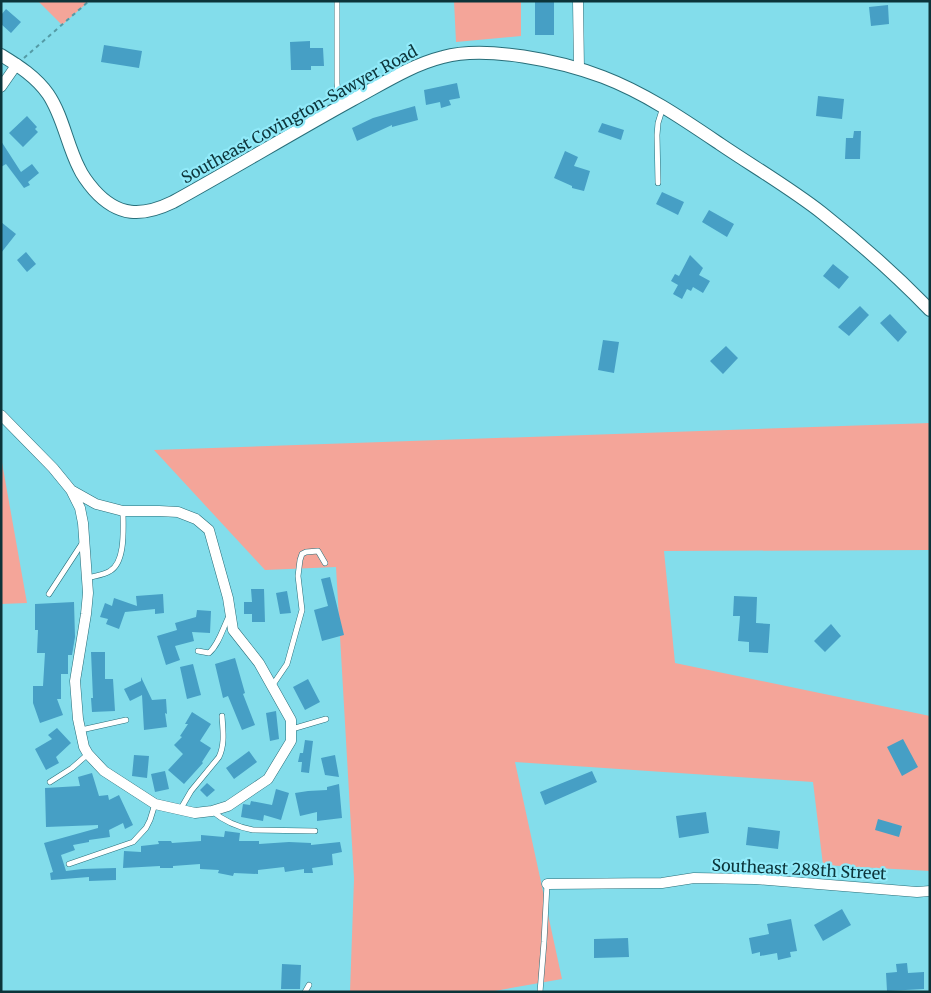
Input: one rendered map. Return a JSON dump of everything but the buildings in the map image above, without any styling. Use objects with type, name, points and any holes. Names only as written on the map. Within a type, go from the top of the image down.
[{"type":"street","points":[[578,1],[579,69]]},
{"type":"street","name":"Southeast Covington-Sawyer Road","points":[[17,64],[39,82],[50,96],[61,119],[78,168],[86,181],[102,200],[111,206],[136,212],[148,212],[162,208],[339,107],[421,64],[446,56],[482,53],[526,57],[579,69],[626,87],[663,107],[777,181],[822,213],[928,305]]},
{"type":"street","points":[[1,55],[17,64],[1,87]]},
{"type":"street","points":[[1,416],[53,468],[71,490],[80,508],[83,523],[88,593],[75,681],[78,719],[84,747],[88,754],[104,770],[155,804],[195,813],[212,811],[228,806],[268,779],[291,741],[291,720],[259,663],[232,630],[228,598],[209,530],[196,519],[178,512],[159,510],[123,511],[96,504],[71,490]]},
{"type":"street","name":"Southeast 288th Street","points":[[547,884],[662,883],[694,878],[755,879],[916,892],[930,890]]},
{"type":"lane","points":[[336,1],[339,107]]},
{"type":"lane","points":[[658,183],[657,135],[658,123],[663,107]]},
{"type":"lane","points":[[87,578],[110,571],[118,564],[122,550],[123,511]]},
{"type":"lane","points":[[49,594],[84,540]]},
{"type":"lane","points":[[272,687],[287,664],[302,610],[298,576],[302,554],[318,551],[325,563]]},
{"type":"lane","points":[[198,651],[209,653],[213,650],[230,613]]},
{"type":"lane","points":[[179,810],[191,791],[222,752],[224,740],[222,716]]},
{"type":"lane","points":[[291,729],[326,719]]},
{"type":"lane","points":[[80,730],[126,720]]},
{"type":"lane","points":[[50,782],[72,768],[88,754]]},
{"type":"lane","points":[[69,864],[133,842],[146,828],[155,804]]},
{"type":"lane","points":[[212,811],[228,823],[253,830],[316,831]]},
{"type":"lane","points":[[540,992],[547,884]]},
{"type":"lane","points":[[305,992],[309,984]]},
{"type":"path","points":[[17,64],[90,1]]},
{"type":"shaded area","points":[[38,1],[89,1],[62,25]]},
{"type":"shaded area","points":[[454,1],[521,1],[521,36],[456,42]]},
{"type":"shaded area","points":[[930,423],[930,550],[664,551],[675,663],[930,716],[930,871],[823,865],[813,782],[515,762],[562,979],[489,992],[350,992],[354,879],[336,567],[265,570],[154,450]]},
{"type":"shaded area","points":[[1,457],[27,603],[1,604]]}]
